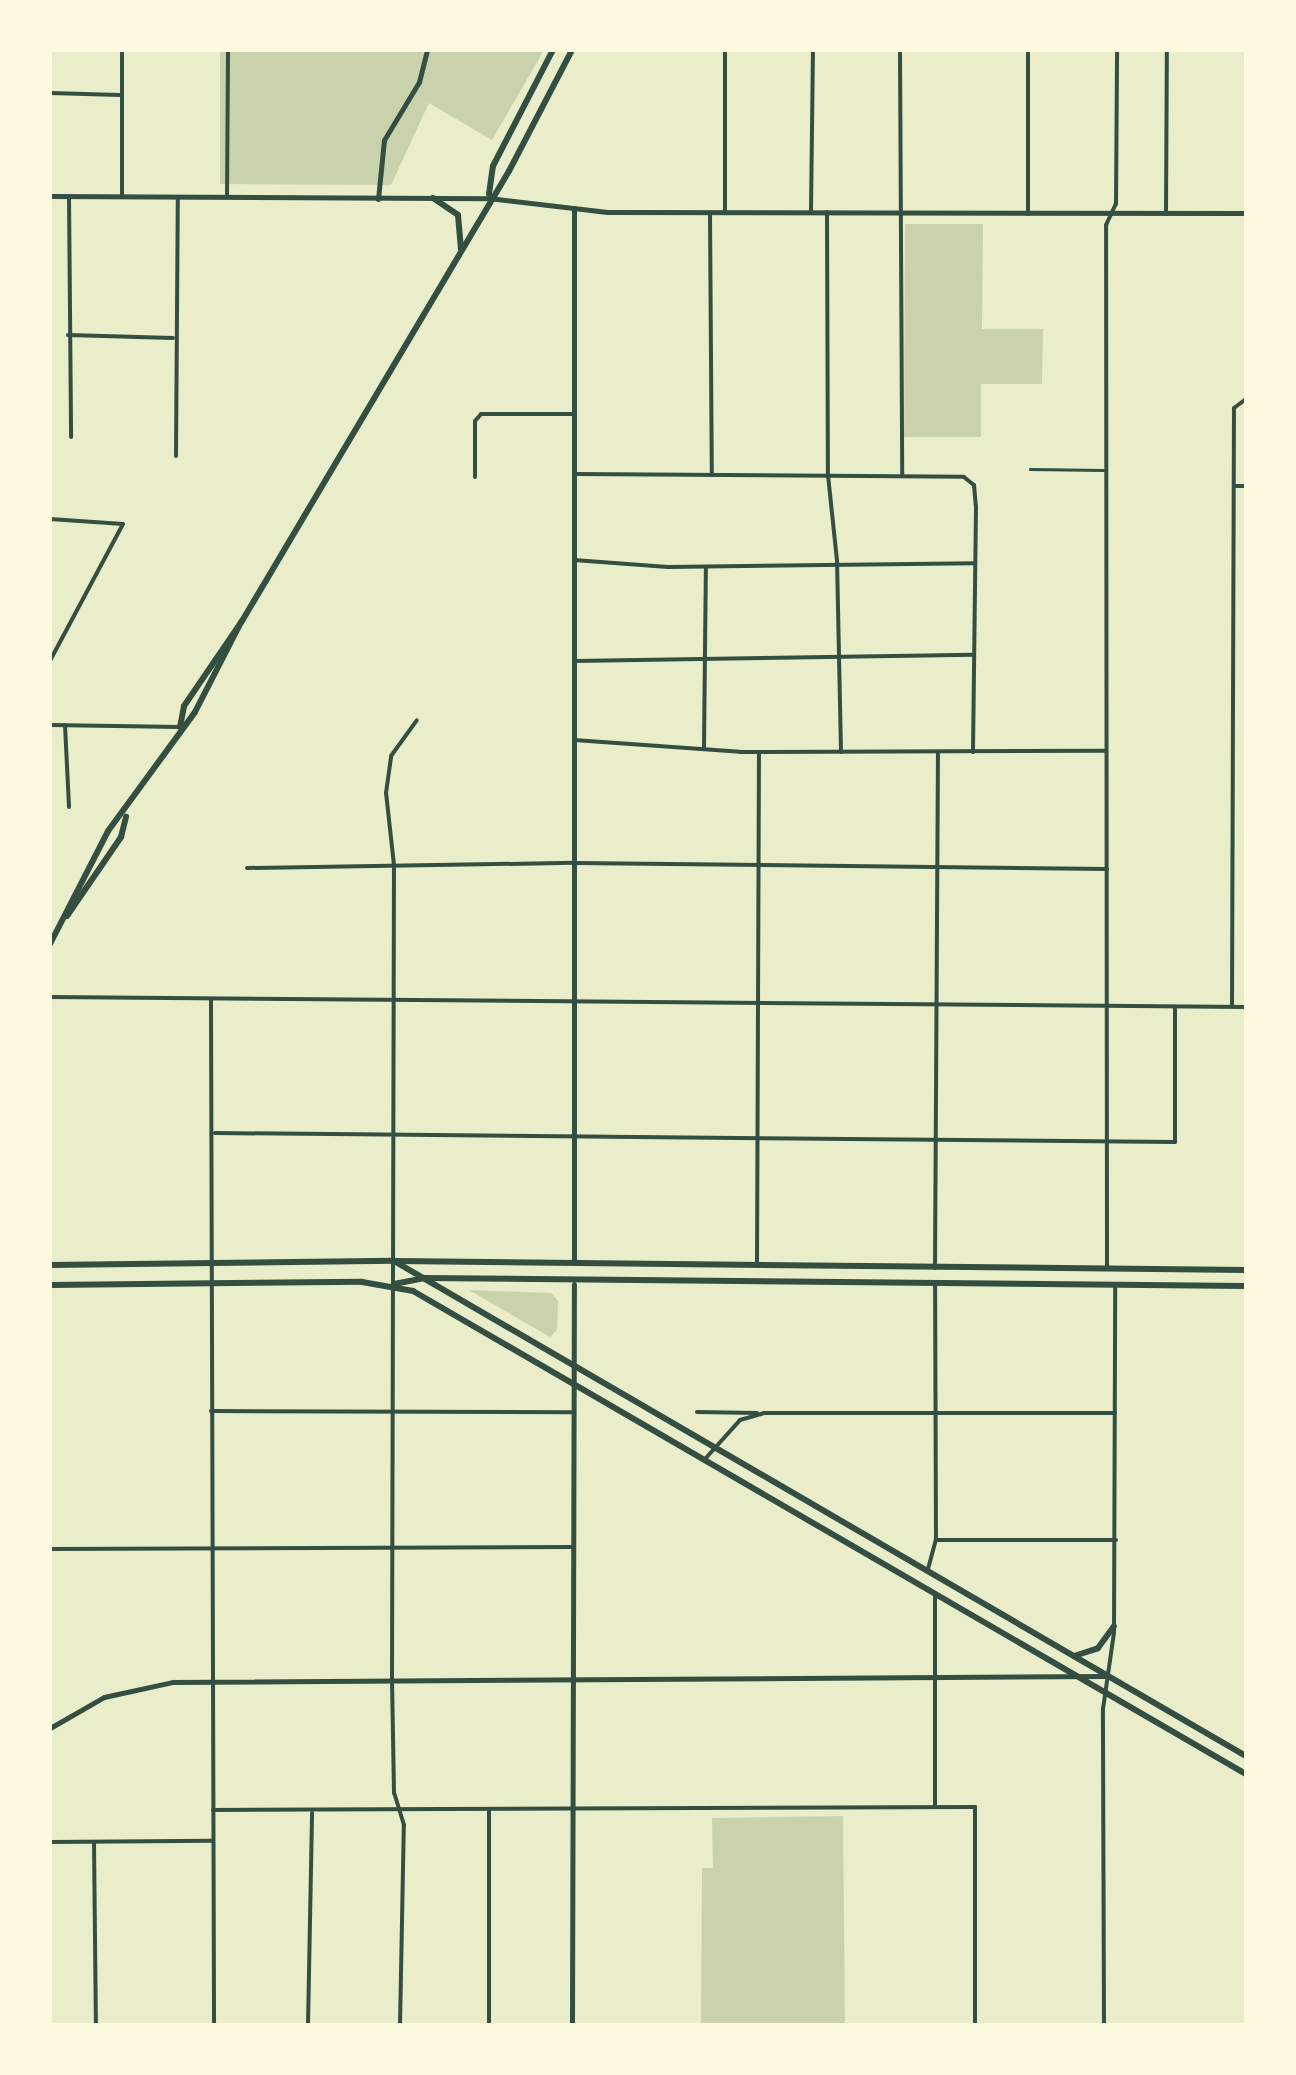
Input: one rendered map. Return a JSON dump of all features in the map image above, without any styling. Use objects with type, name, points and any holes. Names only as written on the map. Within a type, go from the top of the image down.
[{"type":"main road","points":[[488,198],[493,166],[553,50]]},
{"type":"main road","points":[[180,727],[184,706],[242,621],[461,251],[572,50]]},
{"type":"main road","points":[[433,198],[458,215],[461,251]]},
{"type":"main road","points":[[65,919],[83,902],[121,837],[126,816],[235,645],[242,621]]},
{"type":"main road","points":[[50,944],[65,919],[72,894],[108,831],[126,816]]},
{"type":"main road","points":[[394,1261],[1246,1756]]},
{"type":"main road","points":[[50,1265],[394,1261],[1246,1270]]},
{"type":"main road","points":[[574,1265],[574,1284]]},
{"type":"main road","points":[[757,1266],[758,1284]]},
{"type":"main road","points":[[935,1268],[935,1285]]},
{"type":"main road","points":[[1107,1269],[1115,1286]]},
{"type":"main road","points":[[50,1284],[394,1284],[424,1278],[574,1284],[1246,1286]]},
{"type":"main road","points":[[394,1284],[574,1382],[1246,1774]]},
{"type":"main road","points":[[1073,1656],[1093,1652],[1114,1626]]},
{"type":"street","points":[[122,50],[122,196]]},
{"type":"street","points":[[227,197],[228,50]]},
{"type":"street","points":[[378,198],[384,140],[418,82],[427,50]]},
{"type":"street","points":[[725,50],[725,211]]},
{"type":"street","points":[[812,50],[812,211]]},
{"type":"street","points":[[900,50],[902,475]]},
{"type":"street","points":[[1028,50],[1028,214]]},
{"type":"street","points":[[1107,1269],[1106,470],[1117,50]]},
{"type":"street","points":[[1166,214],[1167,50]]},
{"type":"street","points":[[50,93],[122,95]]},
{"type":"street","points":[[50,196],[488,198],[574,208],[710,212],[1246,213]]},
{"type":"street","points":[[69,196],[71,438]]},
{"type":"street","points":[[176,456],[178,197]]},
{"type":"street","points":[[574,208],[574,1265]]},
{"type":"street","points":[[826,210],[828,475],[837,560],[841,752]]},
{"type":"street","points":[[710,212],[712,474]]},
{"type":"street","points":[[68,335],[176,338]]},
{"type":"street","points":[[1232,1007],[1234,486],[1236,401],[1246,399]]},
{"type":"street","points":[[475,476],[476,422],[491,413],[574,414]]},
{"type":"street","points":[[574,474],[902,475],[968,480],[976,506],[973,752]]},
{"type":"street","points":[[1234,486],[1246,486]]},
{"type":"street","points":[[50,519],[124,524],[50,661]]},
{"type":"street","points":[[574,560],[706,566],[837,560],[976,563]]},
{"type":"street","points":[[704,747],[706,566]]},
{"type":"street","points":[[574,660],[974,656]]},
{"type":"street","points":[[400,2025],[401,1814],[394,1793],[392,1680],[394,866],[386,793],[391,756],[417,720]]},
{"type":"street","points":[[50,725],[180,727]]},
{"type":"street","points":[[65,725],[70,808]]},
{"type":"street","points":[[574,740],[759,752],[1106,751]]},
{"type":"street","points":[[757,1266],[759,752]]},
{"type":"street","points":[[935,1268],[938,752]]},
{"type":"street","points":[[246,868],[574,862],[1108,869]]},
{"type":"street","points":[[50,997],[1246,1006]]},
{"type":"street","points":[[211,1000],[215,1134],[211,1411],[214,2025]]},
{"type":"street","points":[[215,1134],[1176,1142],[1174,1007]]},
{"type":"street","points":[[572,2025],[574,1284]]},
{"type":"street","points":[[928,1571],[936,1540],[935,1285]]},
{"type":"street","points":[[1104,2025],[1104,1691],[1114,1626],[1115,1286]]},
{"type":"street","points":[[211,1411],[574,1412]]},
{"type":"street","points":[[697,1412],[1115,1413]]},
{"type":"street","points":[[706,1459],[740,1420],[764,1413]]},
{"type":"street","points":[[936,1540],[1116,1540]]},
{"type":"street","points":[[50,1549],[574,1547]]},
{"type":"street","points":[[935,1806],[936,1593]]},
{"type":"street","points":[[50,1728],[124,1690],[212,1681],[1072,1672],[1107,1676]]},
{"type":"street","points":[[213,1810],[401,1814],[574,1807],[975,1807],[976,2025]]},
{"type":"street","points":[[488,1811],[488,2025]]},
{"type":"street","points":[[308,2025],[312,1812]]},
{"type":"street","points":[[50,1842],[213,1841]]},
{"type":"street","points":[[94,1842],[96,2025]]},
{"type":"lane","points":[[1030,468],[1106,470]]},
{"type":"green space","points":[[220,50],[544,50],[492,140],[429,103],[391,185],[220,184]]},
{"type":"green space","points":[[905,224],[983,224],[982,329],[1043,329],[1042,384],[981,384],[981,437],[904,437]]},
{"type":"green space","points":[[469,1290],[551,1293],[558,1301],[557,1330],[550,1337]]},
{"type":"green space","points":[[843,1816],[845,2025],[701,2025],[702,1868],[713,1868],[712,1818]]}]
